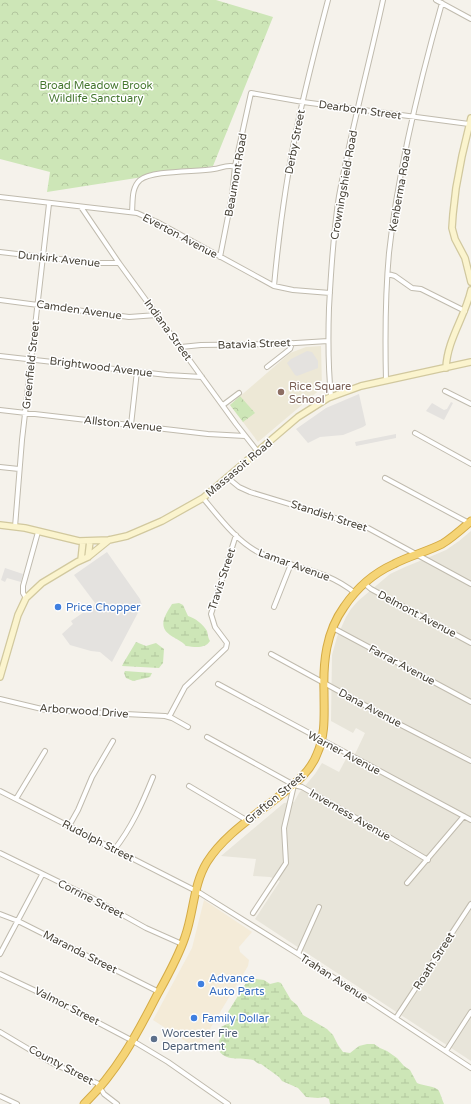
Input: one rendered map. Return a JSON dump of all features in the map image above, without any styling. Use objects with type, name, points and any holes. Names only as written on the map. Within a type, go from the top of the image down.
[{"type":"highway","name":"Grafton Street","points":[[84,1104],[100,1088],[117,1066],[133,1041],[159,992],[182,944],[189,924],[196,891],[204,868],[211,856],[227,839],[248,821],[294,785],[313,763],[322,741],[324,725],[325,655],[333,628],[340,613],[355,593],[387,568],[446,541],[470,523]]},
{"type":"main road","points":[[471,118],[456,188],[452,228],[455,239],[465,258],[471,282]]},
{"type":"main road","points":[[446,368],[447,356],[465,312],[471,290]]},
{"type":"main road","name":"Massasoit Road","points":[[0,525],[83,541],[109,540],[126,537],[174,515],[203,498],[298,416],[331,396],[362,386],[471,362]]},
{"type":"main road","points":[[0,677],[20,610],[26,598],[42,583],[88,557],[109,540]]},
{"type":"main road","points":[[81,560],[83,541]]},
{"type":"main road","points":[[88,557],[90,541]]},
{"type":"street","name":"Derby Street","points":[[274,286],[286,185],[303,102],[328,0]]},
{"type":"street","name":"Crowningshield Road","points":[[331,396],[328,340],[332,258],[339,196],[357,109],[383,0]]},
{"type":"street","points":[[436,0],[471,19]]},
{"type":"street","name":"Kenberma Road","points":[[386,381],[385,324],[393,221],[406,149],[442,3]]},
{"type":"street","name":"Dearborn Street","points":[[251,93],[414,118],[469,124]]},
{"type":"street","name":"Beaumont Road","points":[[220,257],[232,196],[235,168],[251,93]]},
{"type":"street","points":[[132,212],[135,187],[146,177],[157,174],[213,170],[229,166],[235,168]]},
{"type":"street","name":"Everton Avenue","points":[[0,197],[49,204],[132,212],[157,222],[274,286],[293,290],[330,293]]},
{"type":"street","name":"Greenfield Street","points":[[15,527],[19,469],[49,204]]},
{"type":"street","name":"Indiana Street","points":[[81,207],[119,263],[258,452]]},
{"type":"street","name":"Dunkirk Avenue","points":[[0,252],[102,263],[119,263]]},
{"type":"street","points":[[388,274],[395,276],[412,288],[421,289],[465,312]]},
{"type":"street","name":"Camden Avenue","points":[[0,300],[129,317],[157,315]]},
{"type":"street","name":"Batavia Street","points":[[181,347],[201,345],[292,343],[328,340]]},
{"type":"street","points":[[267,367],[290,348],[292,343]]},
{"type":"street","name":"Brightwood Avenue","points":[[0,356],[167,375],[202,377]]},
{"type":"street","points":[[131,425],[137,371]]},
{"type":"street","points":[[445,391],[471,404]]},
{"type":"street","points":[[223,405],[239,393]]},
{"type":"street","name":"Allston Avenue","points":[[0,410],[218,435],[246,436]]},
{"type":"street","points":[[415,433],[471,464]]},
{"type":"street","points":[[0,467],[19,469]]},
{"type":"street","name":"Standish Street","points":[[228,478],[239,487],[250,492],[368,528],[471,584]]},
{"type":"street","points":[[385,478],[470,523]]},
{"type":"street","name":"Lamar Avenue","points":[[203,498],[236,536],[259,553],[336,580],[355,593]]},
{"type":"street","points":[[26,598],[23,593],[23,586],[38,532]]},
{"type":"street","name":"Travis Street","points":[[170,717],[185,687],[226,648],[227,643],[215,627],[211,614],[236,536]]},
{"type":"street","points":[[274,607],[284,585],[291,564]]},
{"type":"street","name":"Delmont Avenue","points":[[365,584],[371,589],[471,643]]},
{"type":"street","name":"Farrar Avenue","points":[[333,628],[471,702]]},
{"type":"street","name":"Dana Avenue","points":[[271,654],[471,761]]},
{"type":"street","name":"Warner Avenue","points":[[218,684],[471,820]]},
{"type":"street","name":"Arborwood Drive","points":[[0,699],[46,710],[170,717]]},
{"type":"street","points":[[170,717],[188,727]]},
{"type":"street","name":"Inverness Avenue","points":[[207,737],[294,785],[302,787],[428,860]]},
{"type":"street","points":[[69,826],[78,810],[92,777],[112,741]]},
{"type":"street","points":[[16,799],[45,751]]},
{"type":"street","points":[[114,850],[127,833],[139,811],[153,777]]},
{"type":"street","points":[[253,913],[286,863],[284,828],[294,785]]},
{"type":"street","points":[[188,786],[248,821]]},
{"type":"street","name":"Rudolph Street","points":[[0,791],[196,891]]},
{"type":"street","points":[[407,883],[464,816]]},
{"type":"street","name":"Corrine Street","points":[[0,853],[42,875],[94,899],[152,931],[182,944]]},
{"type":"street","points":[[0,954],[42,875]]},
{"type":"street","name":"Trahan Avenue","points":[[196,891],[298,954],[471,1068]]},
{"type":"street","name":"Roath Street","points":[[396,1018],[471,904]]},
{"type":"street","points":[[298,954],[319,907]]},
{"type":"street","name":"Maranda Street","points":[[0,914],[18,921],[159,992]]},
{"type":"street","name":"Valmor Street","points":[[0,974],[55,1000],[133,1041],[168,1062],[228,1104]]},
{"type":"street","points":[[446,1051],[471,1012]]},
{"type":"street","name":"County Street","points":[[0,1032],[58,1066],[88,1078],[97,1084],[104,1094],[117,1104]]},
{"type":"street","points":[[0,1096],[16,1104]]},
{"type":"shaded area","name":"Rice Square School","points":[[321,346],[322,388],[258,442],[230,405],[290,353],[306,347]]},
{"type":"shaded area","points":[[307,351],[312,352],[318,361],[318,368],[297,376],[287,363],[291,359]]},
{"type":"shaded area","points":[[359,394],[366,425],[363,427],[343,435],[320,437],[308,443],[296,429],[326,408]]},
{"type":"shaded area","points":[[451,402],[453,403],[444,420],[426,411],[432,403],[444,410],[447,409]]},
{"type":"shaded area","points":[[396,434],[396,438],[356,446],[355,442]]},
{"type":"shaded area","points":[[471,531],[471,1061],[255,919],[280,881],[270,877],[253,876],[256,859],[221,856],[284,803],[294,802],[322,763],[339,772],[346,759],[351,761],[356,752],[365,733],[356,728],[353,733],[331,721],[332,655],[337,637],[351,609],[358,601],[390,574],[446,550]]},
{"type":"shaded area","points":[[107,552],[140,599],[142,605],[112,662],[100,652],[70,645],[62,634],[73,624],[71,621],[84,612],[90,612],[95,603],[74,575]]},
{"type":"shaded area","points":[[5,568],[23,574],[21,582],[7,578],[5,582],[1,580]]},
{"type":"shaded area","points":[[204,900],[252,932],[239,947],[240,952],[249,960],[248,966],[202,1042],[196,1048],[153,1020],[192,948]]},
{"type":"green space","name":"Broad Meadow Brook Wildlife Sanctuary","points":[[0,0],[216,0],[273,17],[213,166],[47,192],[50,172],[0,159]]},
{"type":"green space","points":[[240,396],[255,413],[243,422],[230,405]]},
{"type":"green space","points":[[179,603],[183,605],[188,616],[199,622],[207,631],[210,641],[208,644],[200,647],[186,646],[166,631],[163,624],[165,616],[172,604]]},
{"type":"green space","points":[[136,642],[146,646],[156,643],[164,649],[163,663],[159,668],[122,666]]},
{"type":"green space","points":[[125,671],[152,673],[150,677],[133,681],[126,678],[124,673]]},
{"type":"green space","points":[[252,975],[256,979],[264,980],[270,984],[278,982],[281,983],[291,1000],[297,1005],[303,1015],[327,1029],[333,1035],[343,1052],[350,1053],[359,1046],[374,1044],[397,1058],[410,1070],[417,1083],[437,1089],[444,1104],[330,1104],[329,1099],[325,1097],[306,1097],[298,1088],[282,1081],[279,1077],[254,1060],[224,1056],[218,1049],[219,1041],[224,1031],[221,1027],[231,1022],[228,1012]]},
{"type":"place","name":"Rice Square School","points":[[281,392]]},
{"type":"place","name":"Price Chopper","points":[[58,607]]},
{"type":"place","name":"Advance Auto Parts","points":[[201,984]]},
{"type":"place","name":"Family Dollar","points":[[194,1018]]},
{"type":"place","name":"Worcester Fire Department","points":[[154,1039]]}]
